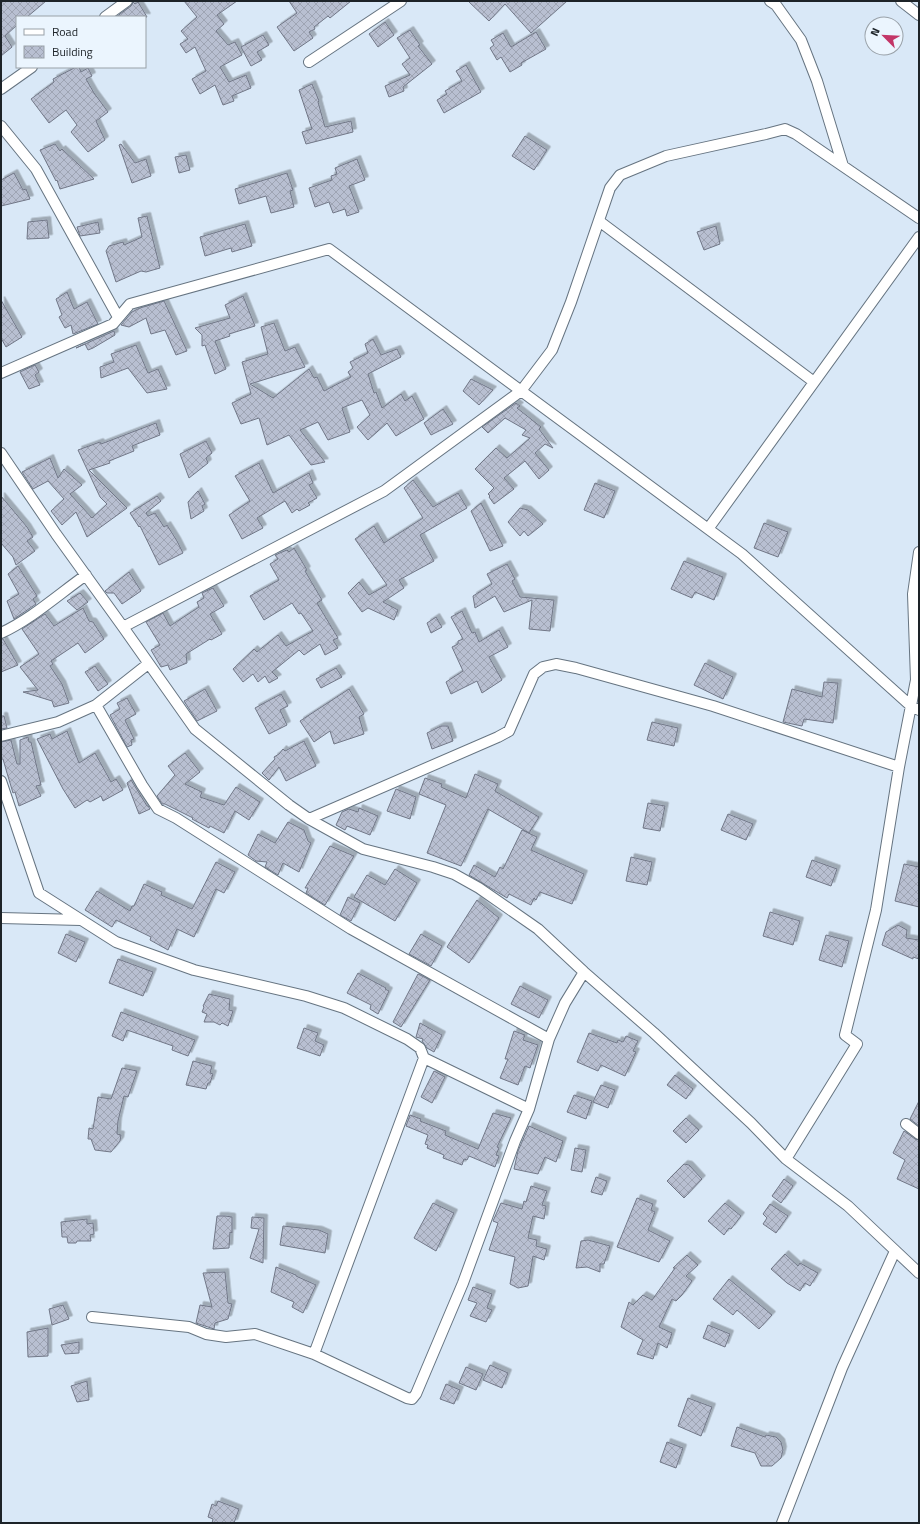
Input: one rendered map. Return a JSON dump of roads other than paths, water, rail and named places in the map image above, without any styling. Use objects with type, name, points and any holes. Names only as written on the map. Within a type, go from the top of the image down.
[{"type":"street","points":[[106,16],[127,1]]},
{"type":"street","points":[[309,62],[401,1]]},
{"type":"street","points":[[770,1],[776,5],[801,40],[817,81],[843,166]]},
{"type":"street","points":[[901,1],[919,15]]},
{"type":"street","points":[[1,89],[31,68]]},
{"type":"street","points":[[1,126],[36,169],[118,317]]},
{"type":"street","points":[[123,627],[384,491],[521,391],[552,350],[571,302],[610,188],[620,175],[666,156],[785,129],[796,134],[919,218]]},
{"type":"street","points":[[599,221],[814,382]]},
{"type":"street","points":[[708,529],[919,237]]},
{"type":"street","points":[[1,373],[113,324],[130,304],[329,249],[742,554],[915,708]]},
{"type":"street","points":[[1,453],[195,730],[289,805],[309,819],[363,849],[454,874],[479,888],[538,929],[584,972],[666,1044],[751,1123],[786,1159],[848,1206],[919,1273]]},
{"type":"street","points":[[786,1159],[857,1044],[845,1035],[876,910],[899,767],[915,708],[916,680],[913,594],[919,552]]},
{"type":"street","points":[[1,633],[19,624],[86,575]]},
{"type":"street","points":[[1,736],[58,722],[96,705],[148,664]]},
{"type":"street","points":[[309,819],[509,731],[534,674],[543,667],[556,664],[576,668],[713,706],[899,767]]},
{"type":"street","points":[[96,705],[142,786],[158,809],[176,818],[351,929],[549,1039]]},
{"type":"street","points":[[1,781],[40,893],[81,920],[116,942],[194,970],[306,996],[344,1008],[407,1039],[420,1048],[424,1058],[314,1354]]},
{"type":"street","points":[[1,918],[81,920]]},
{"type":"street","points":[[92,1317],[189,1327],[206,1334],[226,1336],[255,1334],[314,1354],[412,1399],[416,1394],[462,1282],[529,1109],[549,1039],[565,1003],[584,972]]},
{"type":"street","points":[[424,1058],[529,1109]]},
{"type":"street","points":[[906,1124],[919,1134]]},
{"type":"street","points":[[782,1523],[842,1368],[895,1251]]}]
